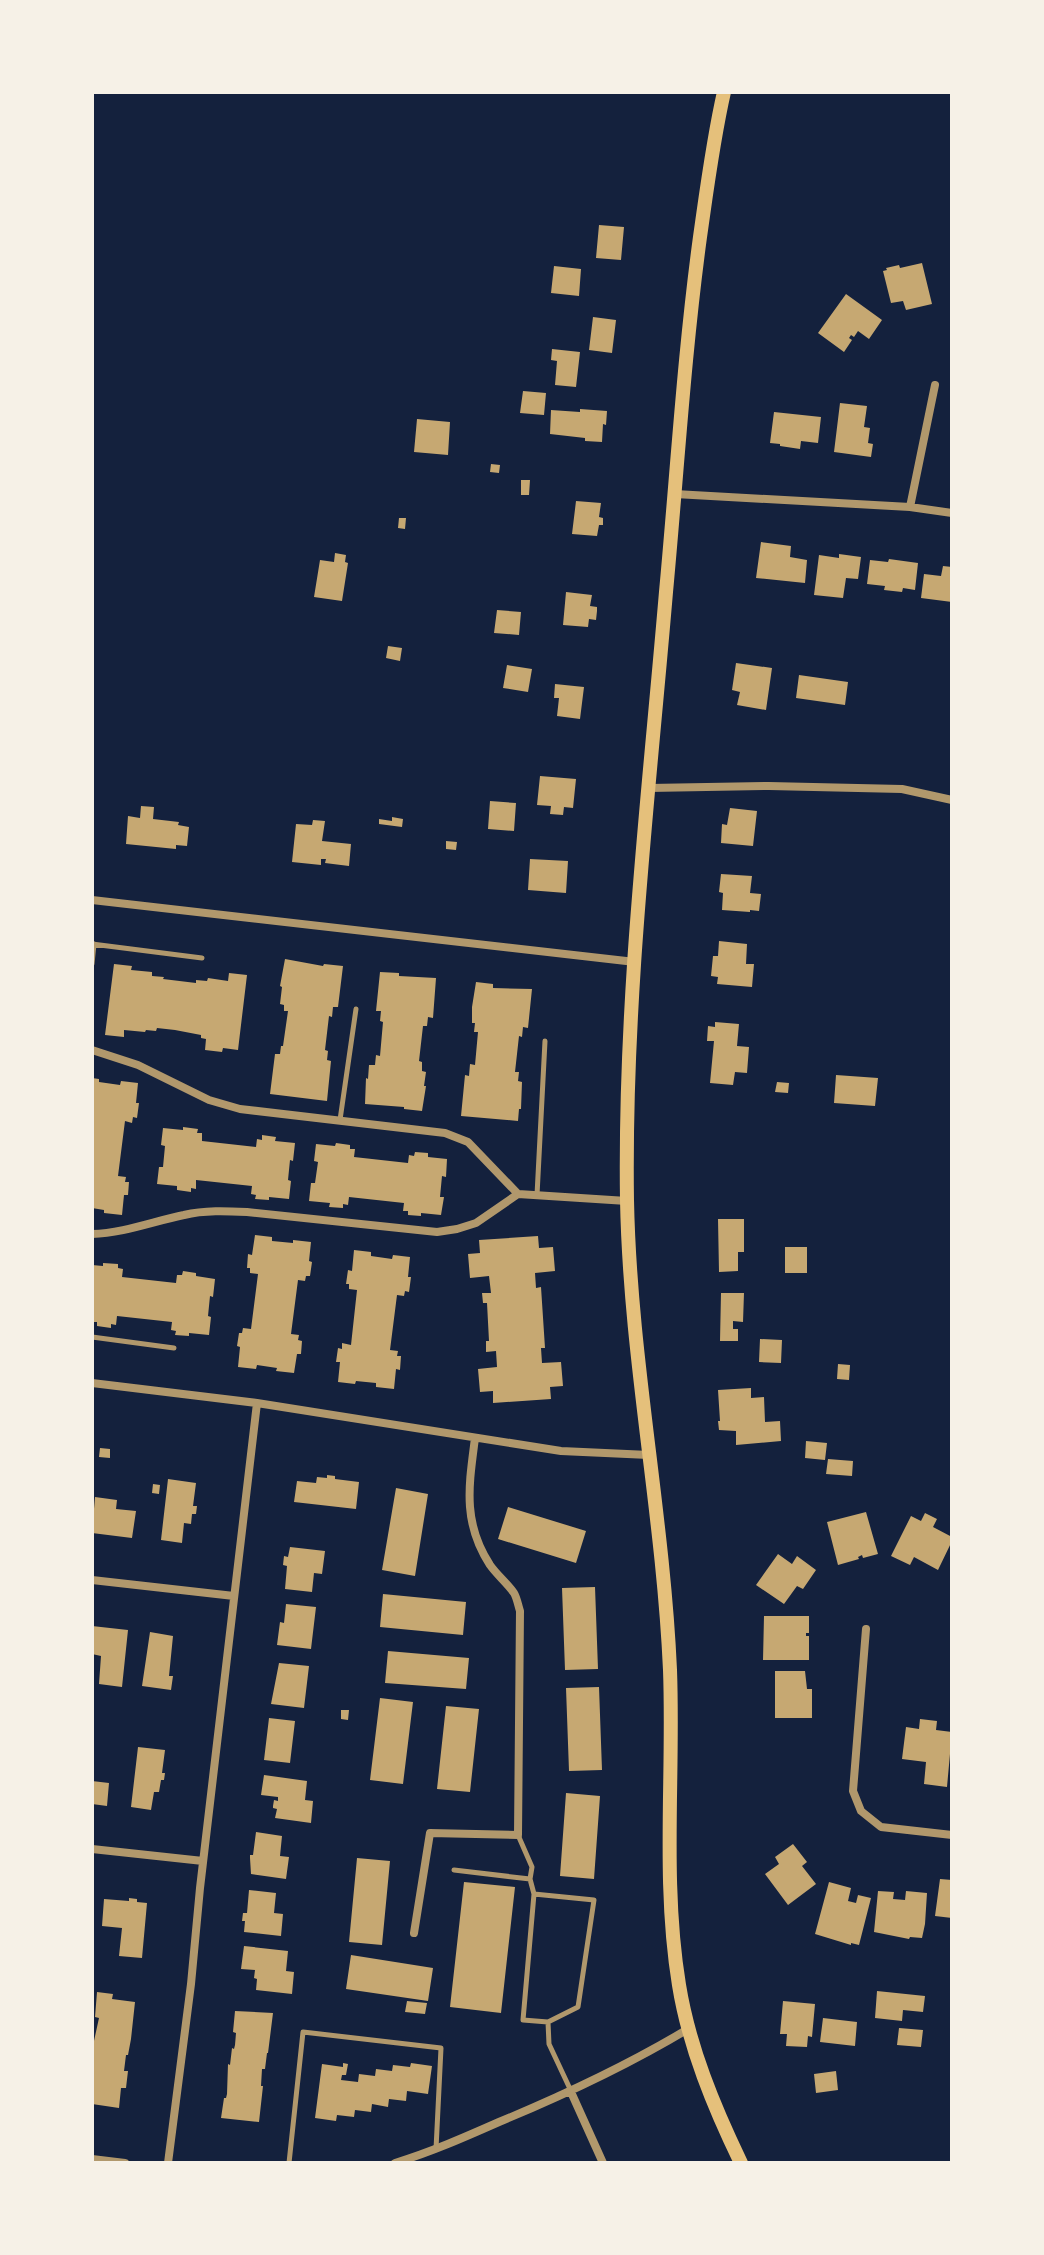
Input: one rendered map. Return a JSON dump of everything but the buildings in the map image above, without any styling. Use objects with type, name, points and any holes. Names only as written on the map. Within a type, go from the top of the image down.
[{"type":"main road","points":[[724,92],[713,137],[692,296],[649,788],[628,1073],[627,1201],[631,1273],[670,1671],[670,1866],[675,1952],[680,1991],[705,2082],[741,2163]]},
{"type":"street","points":[[910,507],[935,385]]},
{"type":"street","points":[[675,494],[910,507],[952,513]]},
{"type":"street","points":[[649,788],[769,786],[902,789],[952,800]]},
{"type":"street","points":[[92,900],[636,962]]},
{"type":"street","points":[[92,1050],[138,1065],[209,1100],[240,1109],[445,1133],[468,1142],[518,1194]]},
{"type":"street","points":[[92,1234],[132,1229],[186,1214],[219,1211],[437,1232],[476,1223],[518,1194],[627,1201]]},
{"type":"street","points":[[92,1383],[257,1403],[561,1451],[649,1455]]},
{"type":"street","points":[[168,2163],[257,1403]]},
{"type":"street","points":[[414,1933],[430,1833],[518,1835],[520,1611],[515,1594],[488,1563],[470,1513],[468,1487],[475,1438]]},
{"type":"street","points":[[92,1580],[234,1596]]},
{"type":"street","points":[[866,1629],[853,1791],[861,1811],[881,1827],[952,1835]]},
{"type":"street","points":[[92,1849],[203,1861]]},
{"type":"street","points":[[395,2163],[419,2159],[571,2092],[690,2028]]},
{"type":"street","points":[[571,2092],[603,2163]]},
{"type":"street","points":[[92,2159],[125,2163]]},
{"type":"lane","points":[[92,964],[93,944],[202,958]]},
{"type":"lane","points":[[340,1120],[356,1009]]},
{"type":"lane","points":[[537,1195],[545,1041]]},
{"type":"lane","points":[[92,1337],[174,1348]]},
{"type":"lane","points":[[518,1835],[532,1867],[530,1879],[534,1894],[523,2020],[548,2022],[578,2007],[594,1900],[534,1894]]},
{"type":"lane","points":[[454,1870],[530,1879]]},
{"type":"lane","points":[[548,2022],[549,2044],[571,2092]]},
{"type":"lane","points":[[289,2163],[303,2032],[441,2048],[436,2149]]}]
